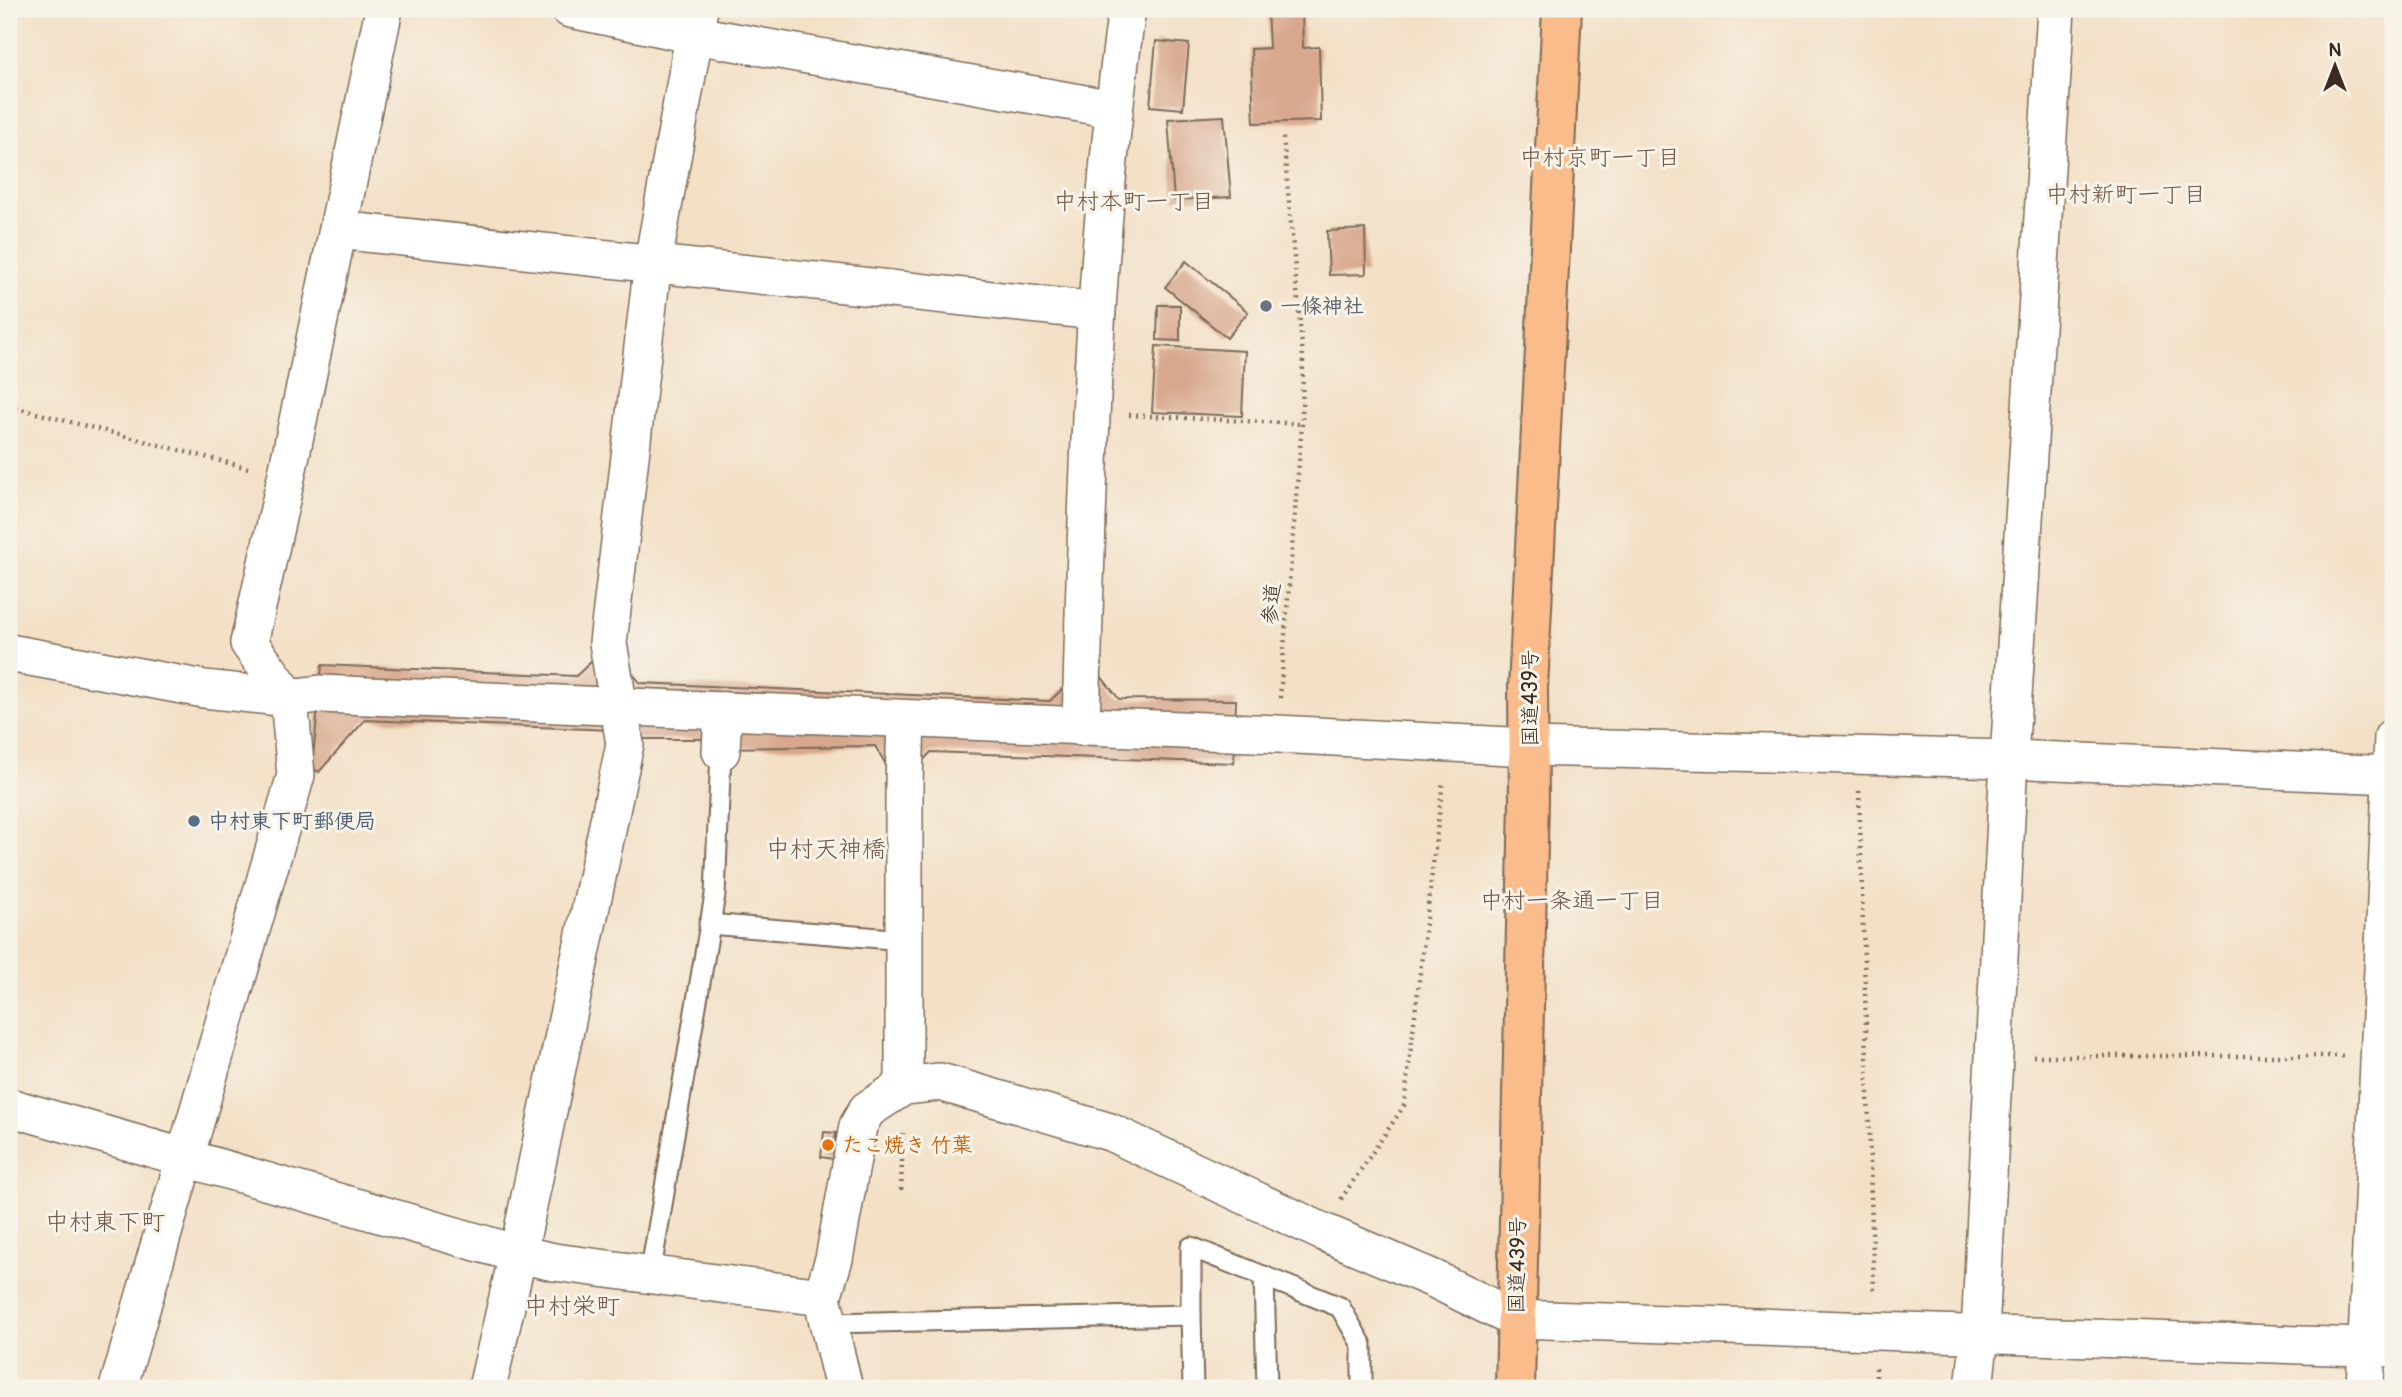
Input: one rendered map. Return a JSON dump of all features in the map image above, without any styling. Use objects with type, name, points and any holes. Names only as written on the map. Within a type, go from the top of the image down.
[{"type":"highway","name":"国道439号","points":[[1515,1388],[1528,688],[1562,9]]},
{"type":"street","points":[[118,1388],[296,775],[289,698],[249,643],[384,9]]},
{"type":"street","points":[[570,9],[697,22],[1112,109]]},
{"type":"street","points":[[1082,727],[1090,414],[1096,310],[1112,109],[1127,9]]},
{"type":"street","points":[[1974,1388],[1980,1334],[2009,759],[2056,9]]},
{"type":"street","points":[[487,1388],[518,1254],[625,744],[608,643],[653,262],[697,22]]},
{"type":"street","points":[[338,230],[1096,310]]},
{"type":"street","points":[[9,653],[204,689],[289,698],[320,694],[1529,747],[2009,759],[2393,775]]},
{"type":"street","points":[[721,751],[723,711]]},
{"type":"street","points":[[904,1086],[906,719]]},
{"type":"street","points":[[2365,1388],[2380,1347],[2380,1056],[2393,737]]},
{"type":"street","points":[[844,1388],[825,1310],[858,1126],[867,1110],[904,1086],[940,1082],[1110,1132],[1321,1231],[1434,1279],[1515,1319],[2380,1347]]},
{"type":"street","points":[[9,1107],[518,1254],[554,1262],[650,1275],[825,1310]]},
{"type":"lane","points":[[650,1275],[715,895],[721,751]]},
{"type":"lane","points":[[709,924],[904,940]]},
{"type":"lane","points":[[1193,1388],[1191,1247],[1340,1307],[1362,1345],[1362,1388]]},
{"type":"lane","points":[[1264,1276],[1267,1388]]},
{"type":"lane","points":[[825,1310],[1191,1315]]},
{"type":"path","name":"参道","points":[[1277,734],[1302,424],[1301,322],[1283,136]]},
{"type":"path","points":[[9,406],[286,478]]},
{"type":"path","points":[[1090,414],[1302,424]]},
{"type":"path","points":[[1321,1231],[1404,1106],[1448,742]]},
{"type":"path","points":[[1858,755],[1876,1388]]},
{"type":"path","points":[[1994,1056],[2380,1056]]},
{"type":"path","points":[[901,1191],[904,1086]]},
{"type":"building","points":[[1267,9],[1302,9],[1303,48],[1319,47],[1321,121],[1254,123],[1251,49],[1269,48]]},
{"type":"building","points":[[1156,41],[1189,44],[1183,109],[1150,106]]},
{"type":"building","points":[[1224,116],[1231,197],[1174,200],[1168,119]]},
{"type":"building","points":[[1365,229],[1366,274],[1329,275],[1327,231]]},
{"type":"building","points":[[1186,261],[1248,312],[1227,338],[1165,287]]},
{"type":"building","points":[[1158,305],[1180,305],[1180,341],[1157,340]]},
{"type":"building","points":[[1156,346],[1245,351],[1242,416],[1152,412]]},
{"type":"building","points":[[593,660],[623,662],[640,683],[1050,701],[1070,681],[1096,670],[1119,699],[1236,700],[1234,763],[931,752],[918,766],[887,766],[875,746],[715,748],[713,739],[642,739],[613,730],[365,720],[319,772],[312,768],[322,665],[576,676]]},
{"type":"building","name":"たこ焼き 竹葉","points":[[824,1132],[836,1133],[833,1159],[821,1157]]},
{"type":"place","name":"一條神社","points":[[1266,306]]},
{"type":"place","name":"中村東下町郵便局","points":[[194,821]]},
{"type":"place","name":"たこ焼き 竹葉","points":[[828,1145]]},
{"type":"district","name":"中村京町一丁目","points":[[1600,157]]},
{"type":"district","name":"中村新町一丁目","points":[[2126,194]]},
{"type":"district","name":"中村本町一丁目","points":[[1134,201]]},
{"type":"district","name":"中村天神橋","points":[[826,849]]},
{"type":"district","name":"中村一条通一丁目","points":[[1572,900]]},
{"type":"district","name":"中村東下町","points":[[105,1222]]},
{"type":"district","name":"中村栄町","points":[[572,1306]]}]
